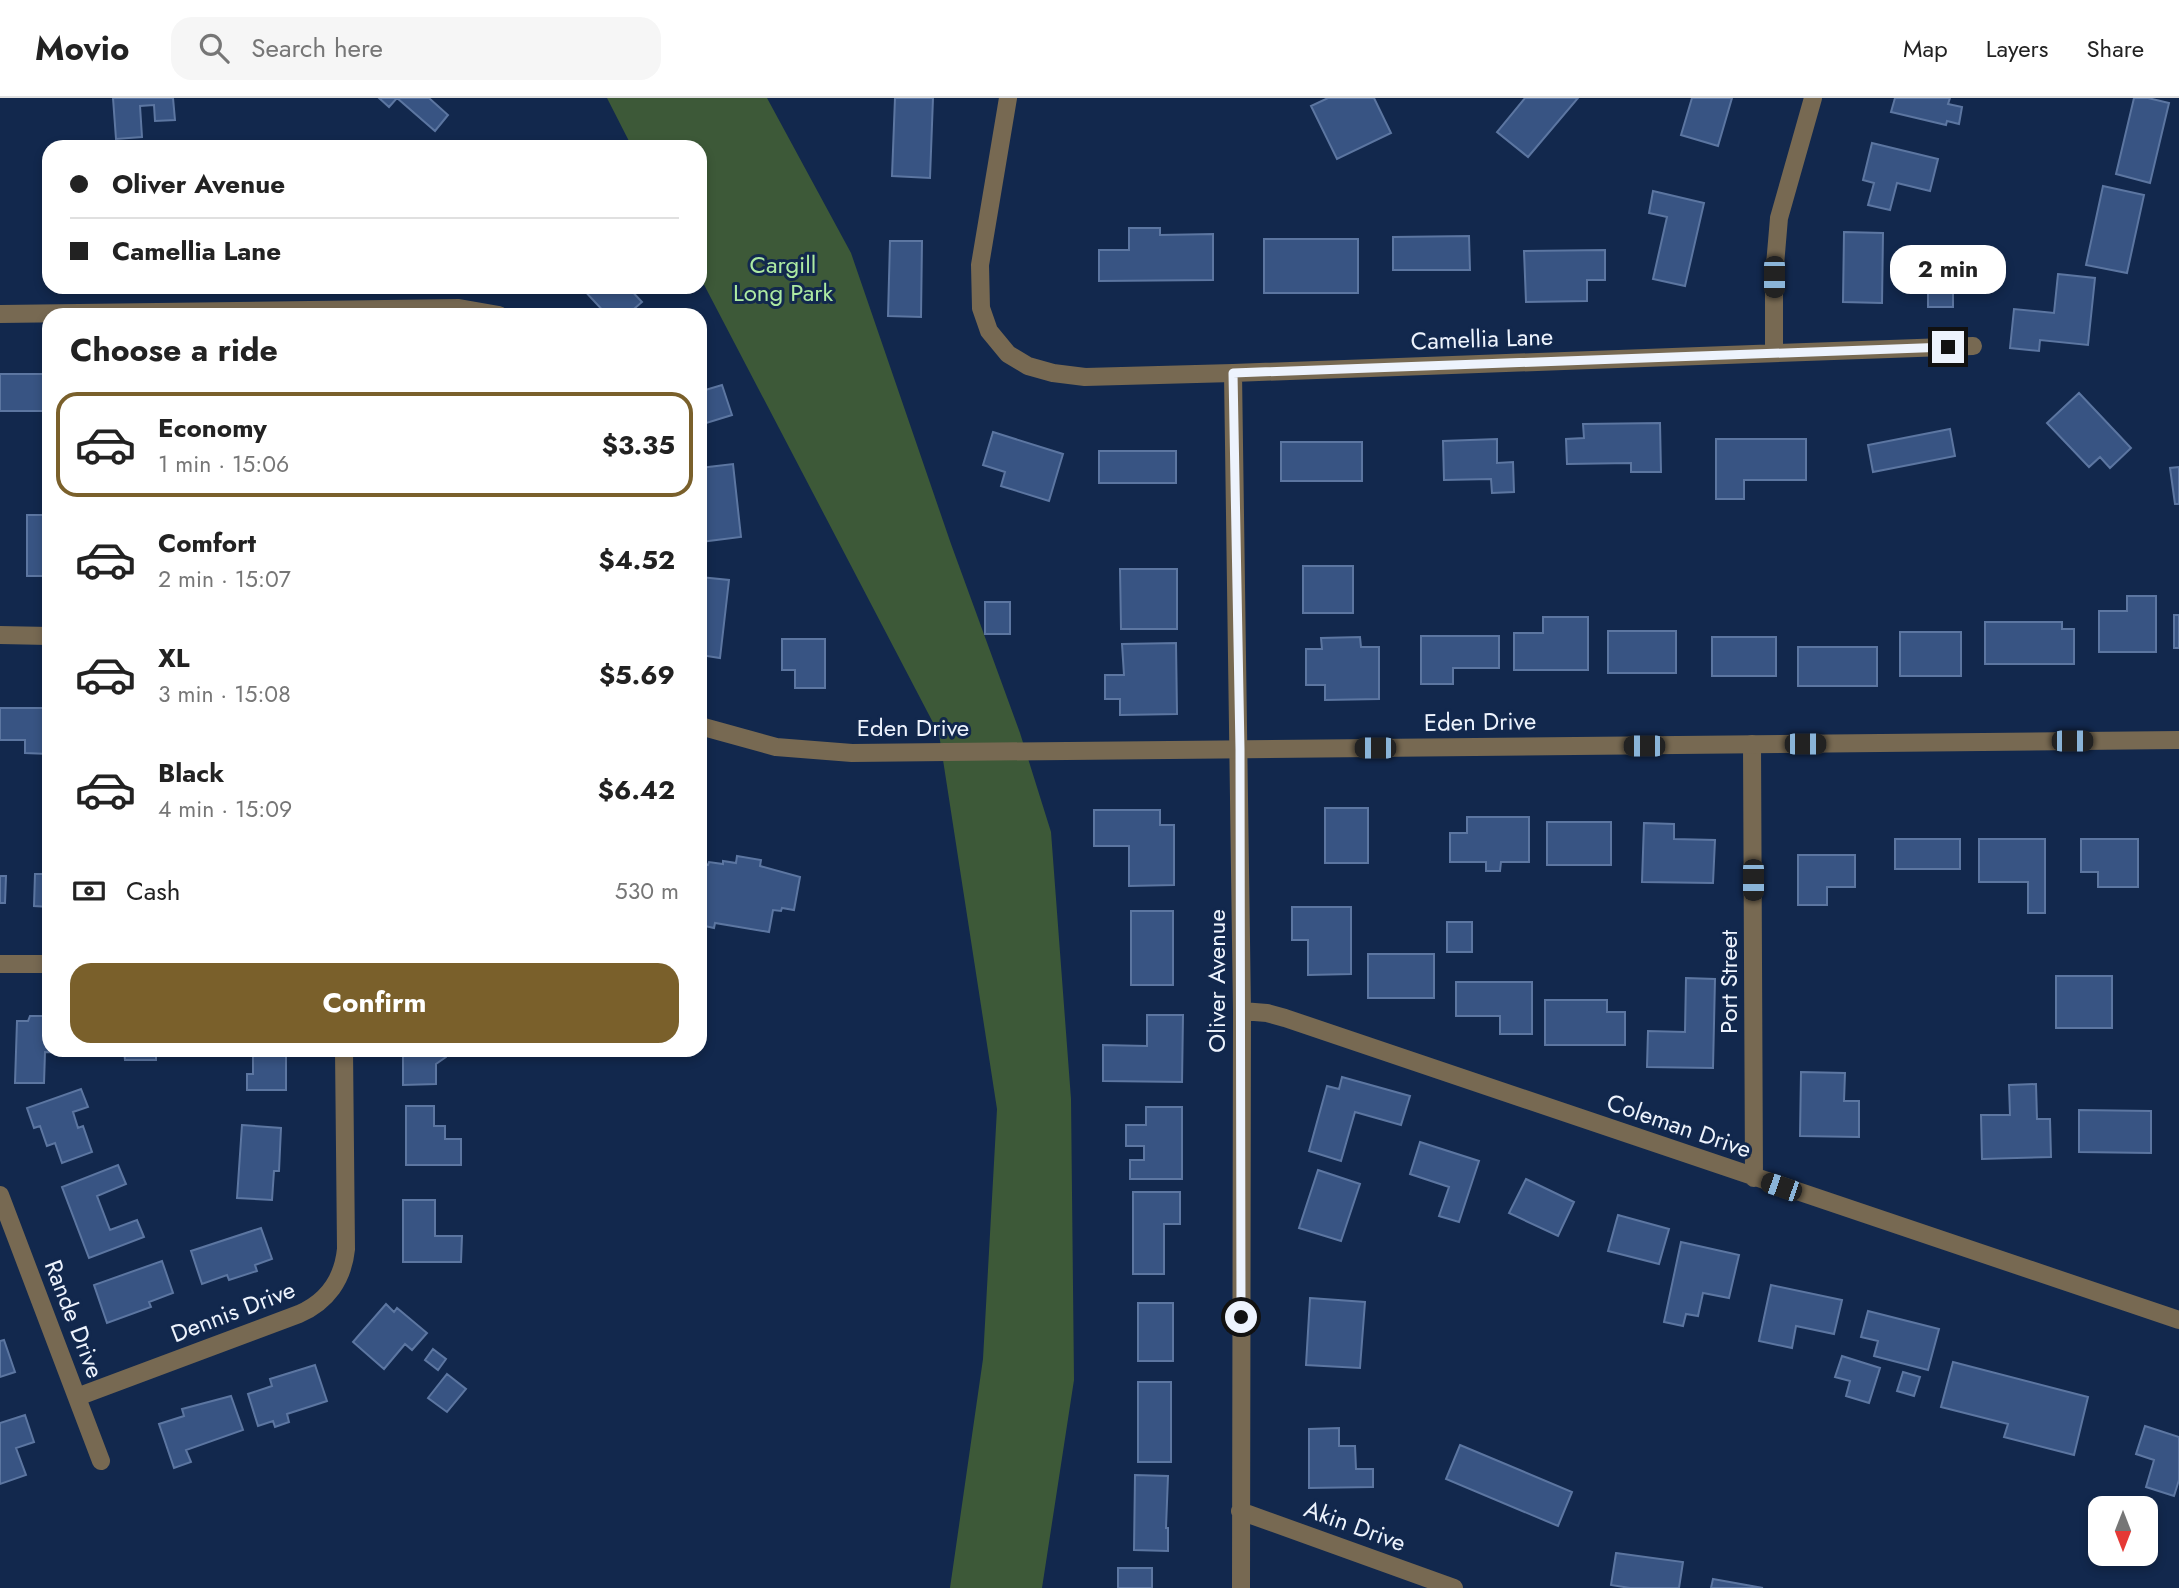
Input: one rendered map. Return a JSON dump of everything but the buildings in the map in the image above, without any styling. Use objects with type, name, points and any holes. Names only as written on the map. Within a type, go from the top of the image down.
[{"type":"street","name":"Camellia Lane","points":[[1008,98],[979,293],[984,321],[1001,348],[1028,366],[1068,376],[1233,373],[1973,346]]},
{"type":"street","points":[[1774,352],[1774,277],[1779,218],[1813,98]]},
{"type":"street","points":[[0,314],[42,313]]},
{"type":"street","name":"Oliver Avenue","points":[[1233,373],[1242,1011],[1241,1588]]},
{"type":"street","points":[[0,635],[42,636]]},
{"type":"street","name":"Eden Drive","points":[[707,728],[776,747],[826,752],[2179,740]]},
{"type":"street","name":"Port Street","points":[[1752,744],[1754,1178]]},
{"type":"street","points":[[0,964],[42,964]]},
{"type":"street","name":"Coleman Drive","points":[[1242,1011],[1286,1018],[2179,1320]]},
{"type":"street","name":"Dennis Drive","points":[[77,1397],[307,1311],[330,1292],[343,1264],[346,1248],[344,1057]]},
{"type":"street","name":"Rande Drive","points":[[0,1195],[101,1461]]},
{"type":"street","name":"Akin Drive","points":[[1240,1511],[1454,1588]]},
{"type":"green space","name":"Cargill Long Park","points":[[607,98],[767,98],[851,253],[951,544],[1020,733],[1051,832],[1071,1099],[1074,1380],[1042,1588],[950,1588],[983,1359],[997,1109],[939,734],[707,290],[707,140],[628,140]]},
{"type":"route","points":[[1241,1317],[1240,749],[1233,373],[1948,347]]}]
